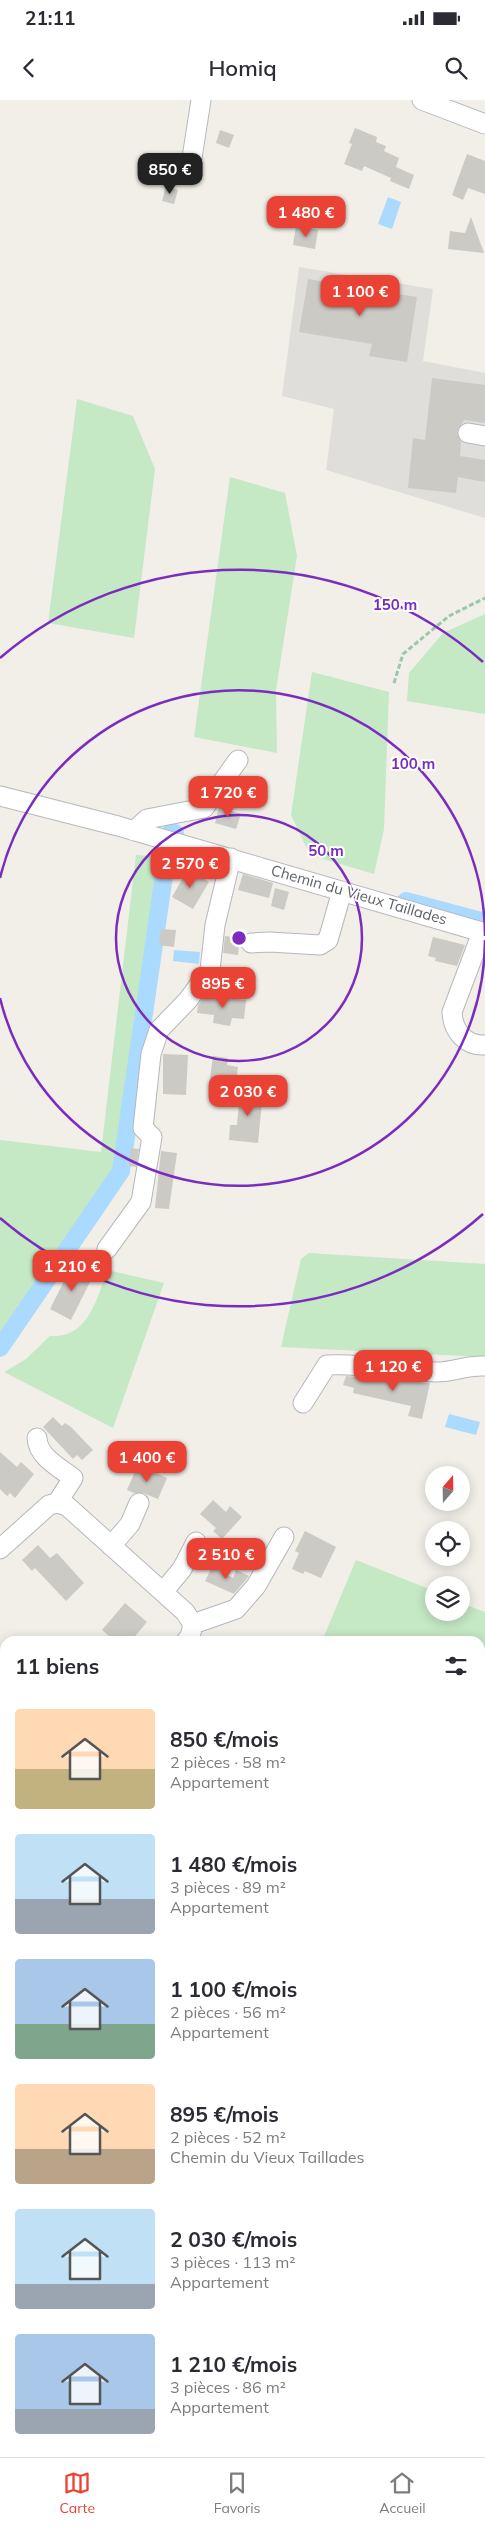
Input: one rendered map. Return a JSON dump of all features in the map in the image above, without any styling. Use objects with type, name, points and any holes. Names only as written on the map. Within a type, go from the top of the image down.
[{"type":"street","points":[[192,158],[201,100]]},
{"type":"street","points":[[422,100],[485,124]]},
{"type":"street","points":[[134,831],[147,820],[204,808],[238,760]]},
{"type":"street","name":"Chemin du Vieux Taillades","points":[[0,796],[231,858],[485,934]]},
{"type":"street","points":[[107,1249],[141,1202],[152,1137],[143,1128],[151,1054],[159,1030],[188,1000],[210,970],[215,925],[231,858]]},
{"type":"street","points":[[251,943],[270,942],[320,945],[328,940],[342,891]]},
{"type":"street","points":[[485,934],[478,943],[452,1012],[453,1024],[466,1040],[476,1045],[485,1045]]},
{"type":"street","points":[[303,1403],[327,1365],[350,1364],[434,1372],[454,1372],[467,1365],[485,1366]]},
{"type":"street","points":[[37,1438],[38,1447],[44,1456],[73,1478],[57,1503]]},
{"type":"street","points":[[0,1549],[49,1505],[57,1503],[67,1506],[185,1612],[190,1633],[236,1610],[256,1586],[284,1537]]},
{"type":"street","points":[[111,1546],[130,1524],[139,1503]]},
{"type":"street","points":[[163,1592],[182,1569],[196,1542]]},
{"type":"path","points":[[394,683],[403,654],[449,616],[485,598]]},
{"type":"shaded area","points":[[299,267],[433,289],[423,361],[485,373],[485,518],[326,470],[334,409],[282,396]]},
{"type":"green space","points":[[77,399],[133,416],[155,469],[134,638],[48,623]]},
{"type":"green space","points":[[230,477],[285,493],[297,556],[276,690],[277,753],[194,737]]},
{"type":"green space","points":[[485,614],[485,714],[407,701],[409,673],[443,633]]},
{"type":"green space","points":[[312,672],[389,692],[384,829],[374,874],[310,855],[291,815]]},
{"type":"green space","points":[[136,855],[164,857],[117,1165],[47,1263],[0,1334],[0,1140],[101,1152]]},
{"type":"green space","points":[[309,1253],[485,1264],[485,1357],[281,1347],[301,1259]]},
{"type":"green space","points":[[107,1270],[164,1283],[113,1428],[4,1372],[26,1359],[50,1336],[63,1335],[74,1331],[82,1324],[95,1304]]},
{"type":"green space","points":[[356,1560],[425,1587],[425,1621],[470,1621],[470,1606],[485,1612],[485,1636],[324,1636]]},
{"type":"water","points":[[388,197],[401,202],[392,229],[378,224]]},
{"type":"water","points":[[174,950],[200,952],[199,964],[173,961]]},
{"type":"water","points":[[449,1414],[480,1422],[476,1435],[445,1427]]},
{"type":"building","points":[[355,128],[377,137],[376,142],[386,146],[384,151],[399,158],[396,167],[414,175],[409,189],[390,181],[391,178],[364,166],[362,171],[344,164],[352,144],[349,143]]},
{"type":"building","points":[[220,130],[234,135],[229,148],[216,143]]},
{"type":"building","points":[[467,154],[485,161],[485,194],[468,188],[463,200],[452,195]]},
{"type":"building","points":[[166,186],[178,190],[174,204],[162,201]]},
{"type":"building","points":[[471,217],[484,253],[448,249],[450,231],[465,233]]},
{"type":"building","points":[[296,226],[318,230],[315,249],[293,245]]},
{"type":"building","points":[[308,279],[417,297],[407,362],[369,356],[372,344],[299,332]]},
{"type":"building","points":[[432,378],[485,385],[485,423],[464,420],[457,432],[461,442],[460,456],[485,460],[485,482],[458,477],[456,493],[408,488],[413,438],[425,440]]},
{"type":"building","points":[[219,807],[241,814],[236,829],[215,823]]},
{"type":"building","points":[[188,869],[209,882],[193,909],[172,897]]},
{"type":"building","points":[[243,874],[273,883],[269,898],[238,890]]},
{"type":"building","points":[[275,888],[289,892],[284,910],[271,906]]},
{"type":"building","points":[[161,929],[176,930],[174,947],[159,945]]},
{"type":"building","points":[[225,936],[240,938],[238,955],[223,953]]},
{"type":"building","points":[[433,937],[465,945],[457,966],[435,961],[436,958],[428,956]]},
{"type":"building","points":[[205,996],[246,1000],[244,1019],[232,1018],[230,1026],[213,1023],[214,1015],[197,1013],[198,1005]]},
{"type":"building","points":[[163,1054],[188,1055],[186,1095],[163,1094]]},
{"type":"building","points":[[213,1056],[228,1058],[227,1065],[238,1067],[235,1090],[209,1086]]},
{"type":"building","points":[[240,1089],[263,1091],[258,1143],[229,1140],[230,1125],[237,1125]]},
{"type":"building","points":[[131,1148],[139,1149],[136,1167],[129,1166]]},
{"type":"building","points":[[161,1151],[177,1153],[169,1209],[155,1208]]},
{"type":"building","points":[[72,1265],[93,1276],[71,1320],[50,1309]]},
{"type":"building","points":[[346,1376],[430,1383],[422,1419],[408,1416],[411,1406],[353,1393],[354,1388],[343,1385]]},
{"type":"building","points":[[53,1417],[62,1426],[65,1423],[71,1427],[93,1450],[82,1460],[77,1455],[73,1459],[43,1427]]},
{"type":"building","points":[[0,1452],[17,1467],[21,1462],[34,1474],[15,1498],[10,1493],[7,1496],[0,1489]]},
{"type":"building","points":[[138,1465],[167,1478],[158,1499],[143,1493],[134,1493],[127,1490]]},
{"type":"building","points":[[213,1500],[226,1512],[230,1506],[242,1517],[222,1539],[213,1531],[216,1528],[200,1514]]},
{"type":"building","points":[[305,1531],[336,1547],[321,1578],[305,1571],[303,1574],[292,1569],[299,1553],[295,1551]]},
{"type":"building","points":[[38,1545],[50,1558],[57,1553],[84,1583],[66,1601],[35,1568],[32,1571],[22,1560]]},
{"type":"building","points":[[212,1567],[233,1578],[236,1570],[249,1576],[234,1594],[205,1581]]},
{"type":"building","points":[[125,1603],[147,1622],[135,1636],[109,1636],[102,1630]]},
{"type":"waterway","points":[[0,1348],[121,1171],[166,862],[171,832],[175,833]]},
{"type":"waterway","points":[[406,901],[485,922]]}]
